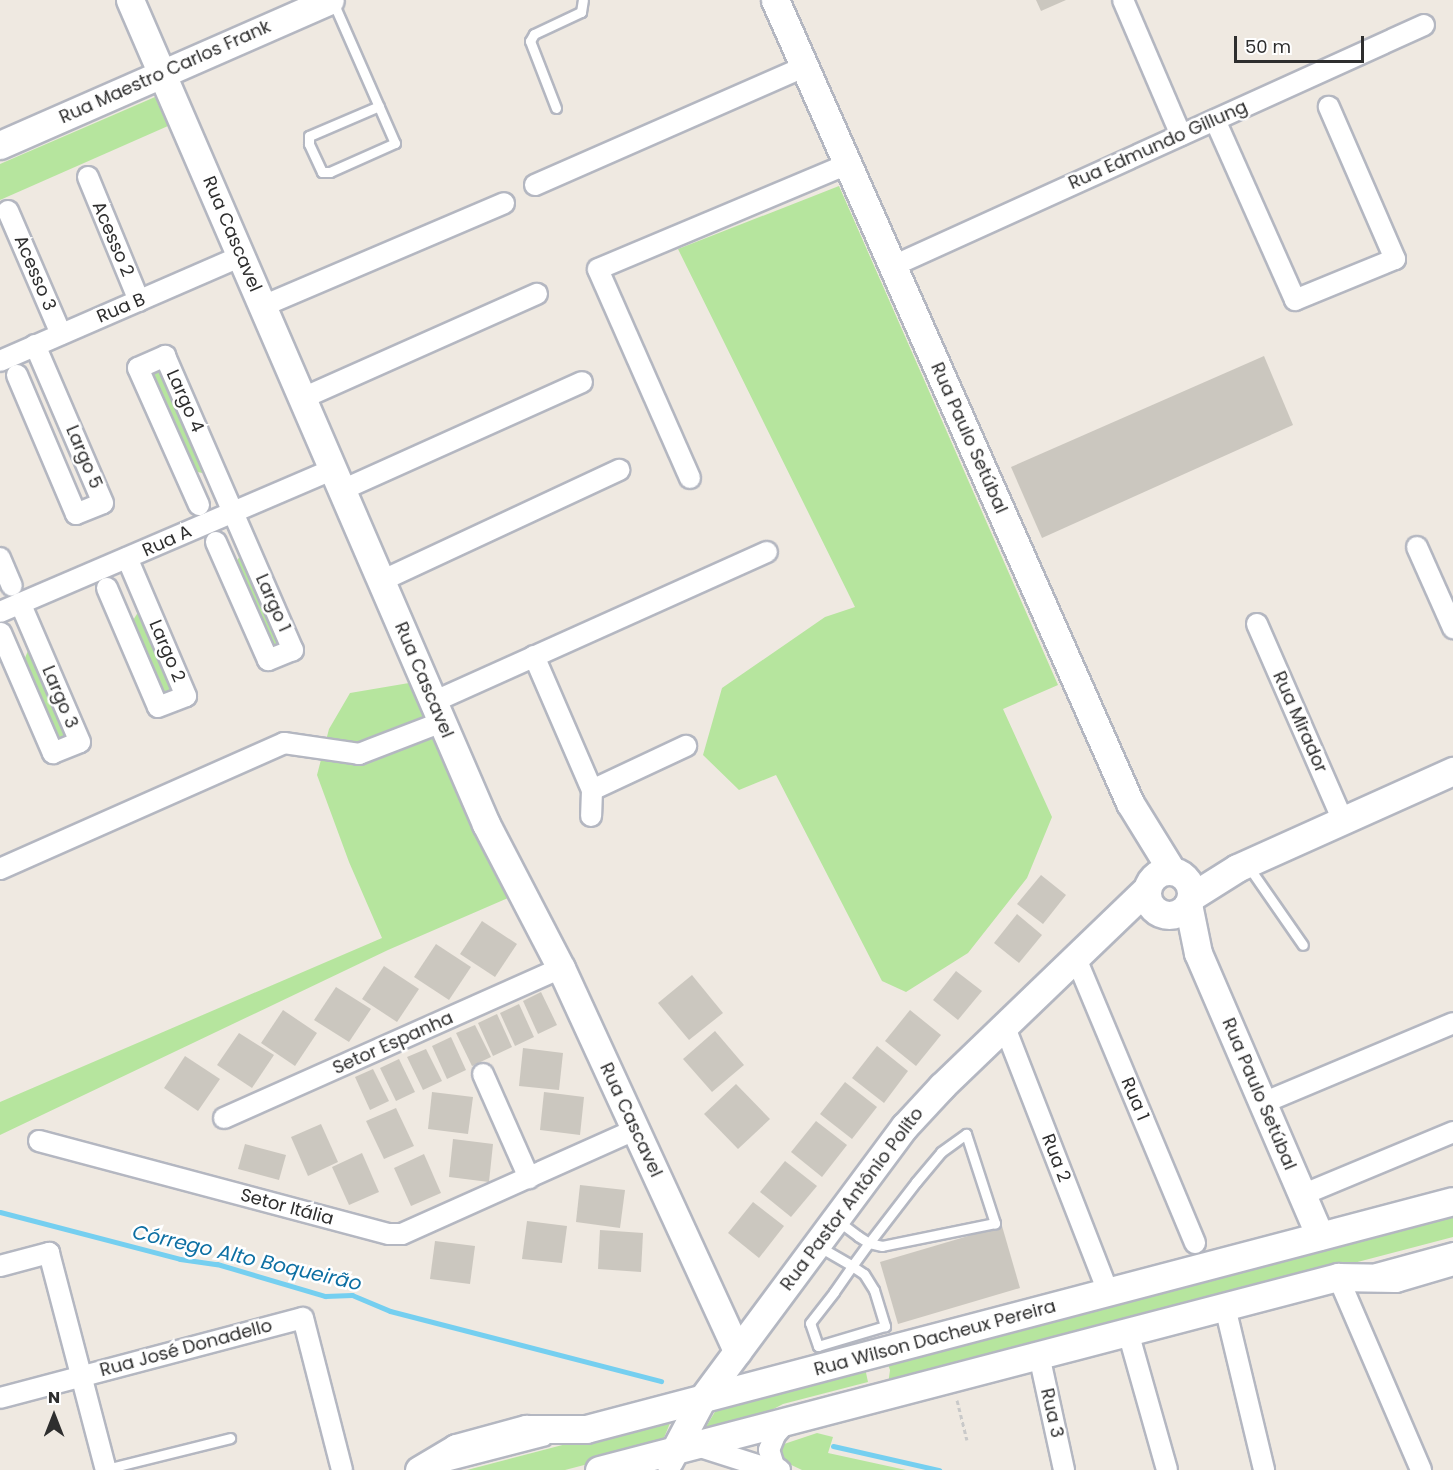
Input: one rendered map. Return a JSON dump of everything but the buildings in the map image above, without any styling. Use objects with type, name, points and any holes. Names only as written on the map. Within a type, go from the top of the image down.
[{"type":"main road","name":"Rua Cascavel","points":[[130,0],[486,824],[561,968],[635,1130],[743,1344],[755,1362],[777,1379]]},
{"type":"main road","name":"Rua Maestro Carlos Frank","points":[[0,145],[163,73],[302,5],[331,0]]},
{"type":"main road","name":"Rua Paulo Setúbal","points":[[775,0],[1130,803],[1177,896],[1198,953],[1320,1236]]},
{"type":"main road","name":"Rua Pastor Antônio Polito","points":[[1103,933],[1177,896],[1453,771]]},
{"type":"main road","name":"Rua Pastor Antônio Polito","points":[[678,1455],[702,1399],[905,1126],[1004,1025],[1146,890],[1158,873],[1177,896]]},
{"type":"main road","name":"Rua Wilson Dacheux Pereira","points":[[419,1470],[456,1448],[526,1429],[586,1429],[1453,1201]]},
{"type":"main road","points":[[610,1469],[678,1455],[787,1421],[1338,1277],[1395,1278],[1453,1261]]},
{"type":"main road","points":[[856,1358],[869,1360],[881,1375],[879,1390],[867,1400]]},
{"type":"street","points":[[1123,0],[1181,135]]},
{"type":"street","name":"Rua Edmundo Gillung","points":[[893,266],[1424,25]]},
{"type":"street","points":[[535,185],[804,67]]},
{"type":"street","points":[[1215,120],[1295,300],[1395,259],[1329,107]]},
{"type":"street","points":[[690,478],[598,269],[848,164]]},
{"type":"street","name":"Acesso 2","points":[[88,177],[139,301]]},
{"type":"street","points":[[263,306],[504,203]]},
{"type":"street","name":"Acesso 3","points":[[9,211],[61,334]]},
{"type":"street","name":"Rua B","points":[[0,361],[242,256]]},
{"type":"street","points":[[303,398],[537,294]]},
{"type":"street","name":"Largo 5","points":[[17,375],[76,514],[103,502],[35,345]]},
{"type":"street","name":"Largo 4","points":[[199,505],[138,368],[165,356],[233,512]]},
{"type":"street","points":[[33,412],[50,378]]},
{"type":"street","name":"Rua A","points":[[0,612],[16,595],[127,558],[233,512],[338,479],[582,382]]},
{"type":"street","points":[[381,581],[619,470]]},
{"type":"street","points":[[187,478],[222,486]]},
{"type":"street","name":"Largo 1","points":[[216,542],[268,660],[293,650],[233,512]]},
{"type":"street","points":[[226,567],[244,538]]},
{"type":"street","points":[[1417,547],[1453,627]]},
{"type":"street","points":[[0,869],[284,743],[359,754],[534,656],[767,552]]},
{"type":"street","name":"Largo 3","points":[[0,558],[80,742],[53,753],[1,633]]},
{"type":"street","name":"Largo 2","points":[[107,588],[158,707],[186,696],[127,558]]},
{"type":"street","points":[[122,624],[142,592]]},
{"type":"street","name":"Rua Mirador","points":[[1257,624],[1343,820]]},
{"type":"street","points":[[16,668],[32,631]]},
{"type":"street","points":[[534,656],[592,790],[591,816]]},
{"type":"street","points":[[592,790],[686,746]]},
{"type":"street","name":"Rua 1","points":[[1075,956],[1195,1243]]},
{"type":"street","name":"Setor Espanha","points":[[224,1118],[561,968]]},
{"type":"street","points":[[1263,1103],[1453,1023]]},
{"type":"street","name":"Rua 2","points":[[1004,1025],[1108,1292]]},
{"type":"street","points":[[483,1074],[529,1178]]},
{"type":"street","name":"Setor Itália","points":[[39,1140],[389,1234],[415,1229],[635,1130]]},
{"type":"street","points":[[1302,1195],[1453,1132]]},
{"type":"street","points":[[0,1266],[49,1253],[106,1470]]},
{"type":"street","points":[[1338,1277],[1421,1470]]},
{"type":"street","points":[[1225,1307],[1264,1470]]},
{"type":"street","name":"Rua José Donadello","points":[[0,1398],[303,1318],[342,1470]]},
{"type":"street","points":[[1128,1332],[1167,1470]]},
{"type":"street","name":"Rua 3","points":[[1039,1355],[1064,1470]]},
{"type":"street","points":[[780,1470],[774,1466],[769,1450],[787,1421]]},
{"type":"street","points":[[678,1455],[773,1470]]},
{"type":"lane","points":[[331,0],[395,141],[394,147],[330,172],[322,172],[309,144],[309,136],[379,106]]},
{"type":"lane","points":[[556,108],[530,41],[534,34],[580,12],[583,0]]},
{"type":"lane","points":[[1242,866],[1303,945]]},
{"type":"lane","points":[[816,1245],[852,1266],[874,1290],[885,1326],[818,1346],[810,1323],[852,1266],[869,1243],[941,1152],[966,1134],[995,1223],[930,1239],[882,1246],[869,1243],[835,1218]]},
{"type":"lane","points":[[1338,1277],[1453,1247]]},
{"type":"lane","points":[[431,1470],[586,1429]]},
{"type":"lane","points":[[106,1470],[230,1438]]},
{"type":"path","points":[[952,1377],[967,1440]]},
{"type":"green space","points":[[155,97],[168,126],[0,200],[0,164]]},
{"type":"green space","points":[[839,186],[1058,685],[1003,709],[1052,817],[1027,878],[968,953],[906,992],[882,981],[776,775],[739,790],[703,755],[722,688],[825,617],[855,607],[678,249]]},
{"type":"green space","points":[[162,364],[211,475],[189,470],[146,371]]},
{"type":"green space","points":[[242,553],[283,643],[272,648],[234,565]]},
{"type":"green space","points":[[142,606],[179,692],[162,699],[130,625]]},
{"type":"green space","points":[[31,644],[73,739],[55,747],[21,667]]},
{"type":"green space","points":[[409,683],[508,898],[388,950],[0,1135],[0,1102],[382,938],[349,862],[317,775],[329,729],[350,693]]},
{"type":"green space","points":[[1453,1212],[1453,1237],[888,1385],[890,1370],[886,1359]]},
{"type":"green space","points":[[865,1368],[868,1382],[783,1404],[747,1423],[701,1435],[719,1405]]},
{"type":"green space","points":[[673,1416],[661,1445],[565,1470],[467,1470]]},
{"type":"green space","points":[[817,1433],[833,1437],[828,1453],[906,1470],[802,1470],[785,1462],[781,1450],[784,1444]]},
{"type":"waterway","name":"Córrego Alto Boqueirão","points":[[0,1212],[180,1259],[217,1264],[325,1296],[352,1295],[390,1311],[661,1381]]},
{"type":"waterway","name":"Córrego Alto Boqueirão","points":[[833,1446],[939,1470]]}]
